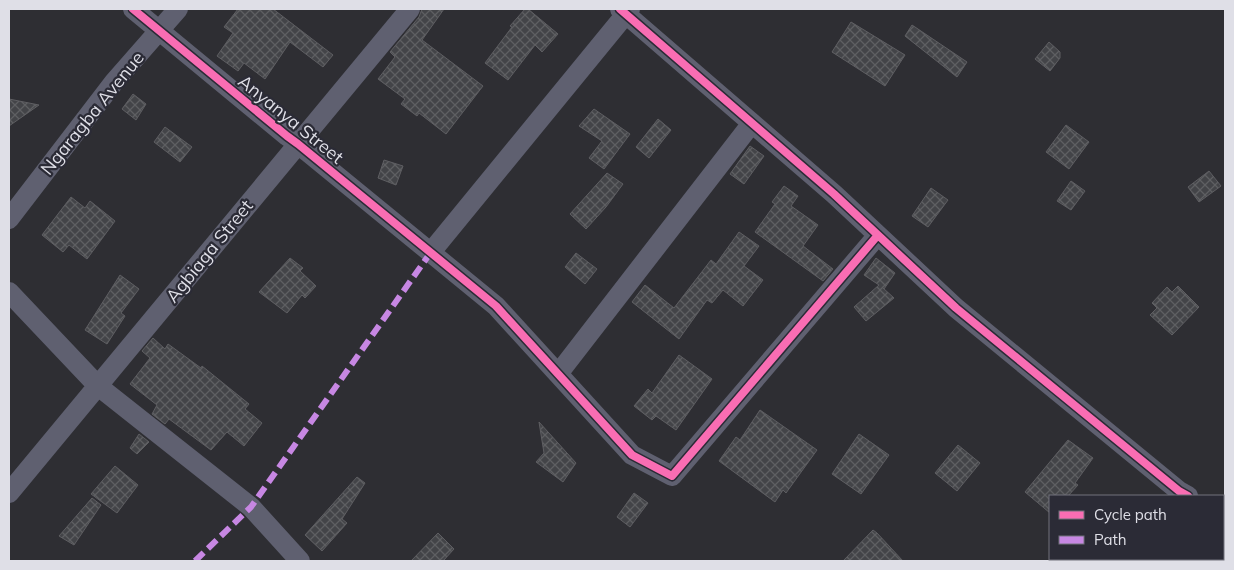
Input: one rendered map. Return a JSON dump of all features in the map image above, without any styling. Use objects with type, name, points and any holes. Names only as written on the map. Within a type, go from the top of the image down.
[{"type":"street","name":"Anyanya Street","points":[[133,9],[496,306],[632,455],[672,476],[878,235]]},
{"type":"street","name":"Ngaragba Avenue","points":[[9,219],[114,82],[178,9]]},
{"type":"street","name":"Agbiaga Street","points":[[9,493],[410,9]]},
{"type":"street","points":[[431,252],[625,10],[834,194],[956,308],[1187,495]]},
{"type":"street","points":[[558,374],[752,123]]},
{"type":"street","points":[[9,292],[98,386],[251,507],[300,561]]},
{"type":"building","points":[[238,9],[273,9],[333,55],[323,67],[290,42],[265,79],[244,63],[238,71],[217,56],[233,33],[224,27]]},
{"type":"building","points":[[422,9],[444,9],[422,40],[483,86],[446,134],[419,113],[417,116],[401,104],[405,99],[378,79],[395,57],[390,52],[419,17]]},
{"type":"building","points":[[525,9],[528,9],[558,34],[542,52],[535,45],[508,80],[485,63],[512,27],[510,26]]},
{"type":"building","points":[[851,22],[905,55],[885,86],[832,52]]},
{"type":"building","points":[[912,25],[967,62],[957,77],[905,36]]},
{"type":"building","points":[[1049,42],[1060,52],[1060,58],[1050,71],[1035,59]]},
{"type":"building","points":[[133,94],[146,104],[136,120],[122,109]]},
{"type":"building","points":[[9,99],[39,105],[9,126]]},
{"type":"building","points":[[594,109],[630,134],[604,169],[589,158],[602,141],[579,126]]},
{"type":"building","points":[[658,119],[671,130],[649,158],[636,147]]},
{"type":"building","points":[[1066,125],[1089,142],[1069,169],[1046,152]]},
{"type":"building","points":[[165,127],[192,147],[180,162],[154,142]]},
{"type":"building","points":[[750,146],[764,156],[744,184],[730,174]]},
{"type":"building","points":[[384,160],[403,166],[396,185],[378,178]]},
{"type":"building","points":[[1209,171],[1221,186],[1199,202],[1188,187]]},
{"type":"building","points":[[607,173],[623,184],[586,229],[570,214]]},
{"type":"building","points":[[1071,181],[1085,191],[1071,210],[1057,201]]},
{"type":"building","points":[[784,186],[798,196],[791,206],[818,225],[803,246],[833,269],[823,281],[755,232],[775,204],[772,202]]},
{"type":"building","points":[[931,188],[948,200],[928,227],[912,216]]},
{"type":"building","points":[[71,197],[85,208],[90,201],[115,221],[87,259],[69,245],[63,252],[42,235]]},
{"type":"building","points":[[739,232],[759,246],[744,266],[763,280],[743,306],[723,290],[712,303],[707,300],[679,339],[632,302],[645,285],[674,308],[711,260],[716,264]]},
{"type":"building","points":[[576,253],[597,269],[585,284],[565,267]]},
{"type":"building","points":[[290,258],[303,268],[300,271],[316,286],[305,298],[302,295],[287,313],[259,292]]},
{"type":"building","points":[[876,258],[895,273],[884,289],[894,298],[866,321],[854,307],[879,285],[864,275]]},
{"type":"building","points":[[120,275],[139,289],[121,313],[125,316],[107,344],[85,330]]},
{"type":"building","points":[[1178,286],[1199,307],[1172,335],[1150,315],[1157,308],[1152,303],[1167,287],[1172,292]]},
{"type":"building","points":[[153,338],[165,349],[168,344],[201,368],[202,366],[249,404],[245,409],[262,423],[244,446],[227,432],[211,450],[169,419],[165,424],[152,414],[157,405],[130,384],[150,358],[142,351]]},
{"type":"building","points":[[679,355],[712,379],[676,430],[656,416],[652,420],[634,406],[648,389],[652,393]]},
{"type":"building","points":[[760,410],[817,450],[786,493],[783,490],[775,502],[719,461],[736,437],[740,440]]},
{"type":"building","points":[[539,422],[576,463],[563,482],[536,462],[544,453]]},
{"type":"building","points":[[139,434],[149,442],[137,454],[130,448]]},
{"type":"building","points":[[859,434],[889,455],[861,494],[832,474]]},
{"type":"building","points":[[1068,440],[1093,458],[1075,483],[1078,485],[1069,495],[1049,495],[1049,512],[1025,492]]},
{"type":"building","points":[[958,445],[980,463],[957,491],[935,473]]},
{"type":"building","points":[[115,466],[138,485],[117,513],[91,494]]},
{"type":"building","points":[[357,477],[365,483],[342,519],[347,523],[322,551],[305,535]]},
{"type":"building","points":[[634,493],[648,503],[630,527],[617,517]]},
{"type":"building","points":[[92,498],[101,505],[74,545],[59,536]]},
{"type":"building","points":[[873,530],[903,561],[843,561]]},
{"type":"building","points":[[438,533],[454,549],[443,561],[411,561]]},
{"type":"marked path","points":[[195,561],[251,507],[431,252]]},
{"type":"cycle path","points":[[133,9],[496,306],[632,455],[672,476],[878,235]]},
{"type":"cycle path","points":[[620,9],[834,194],[956,308],[1186,495]]}]
